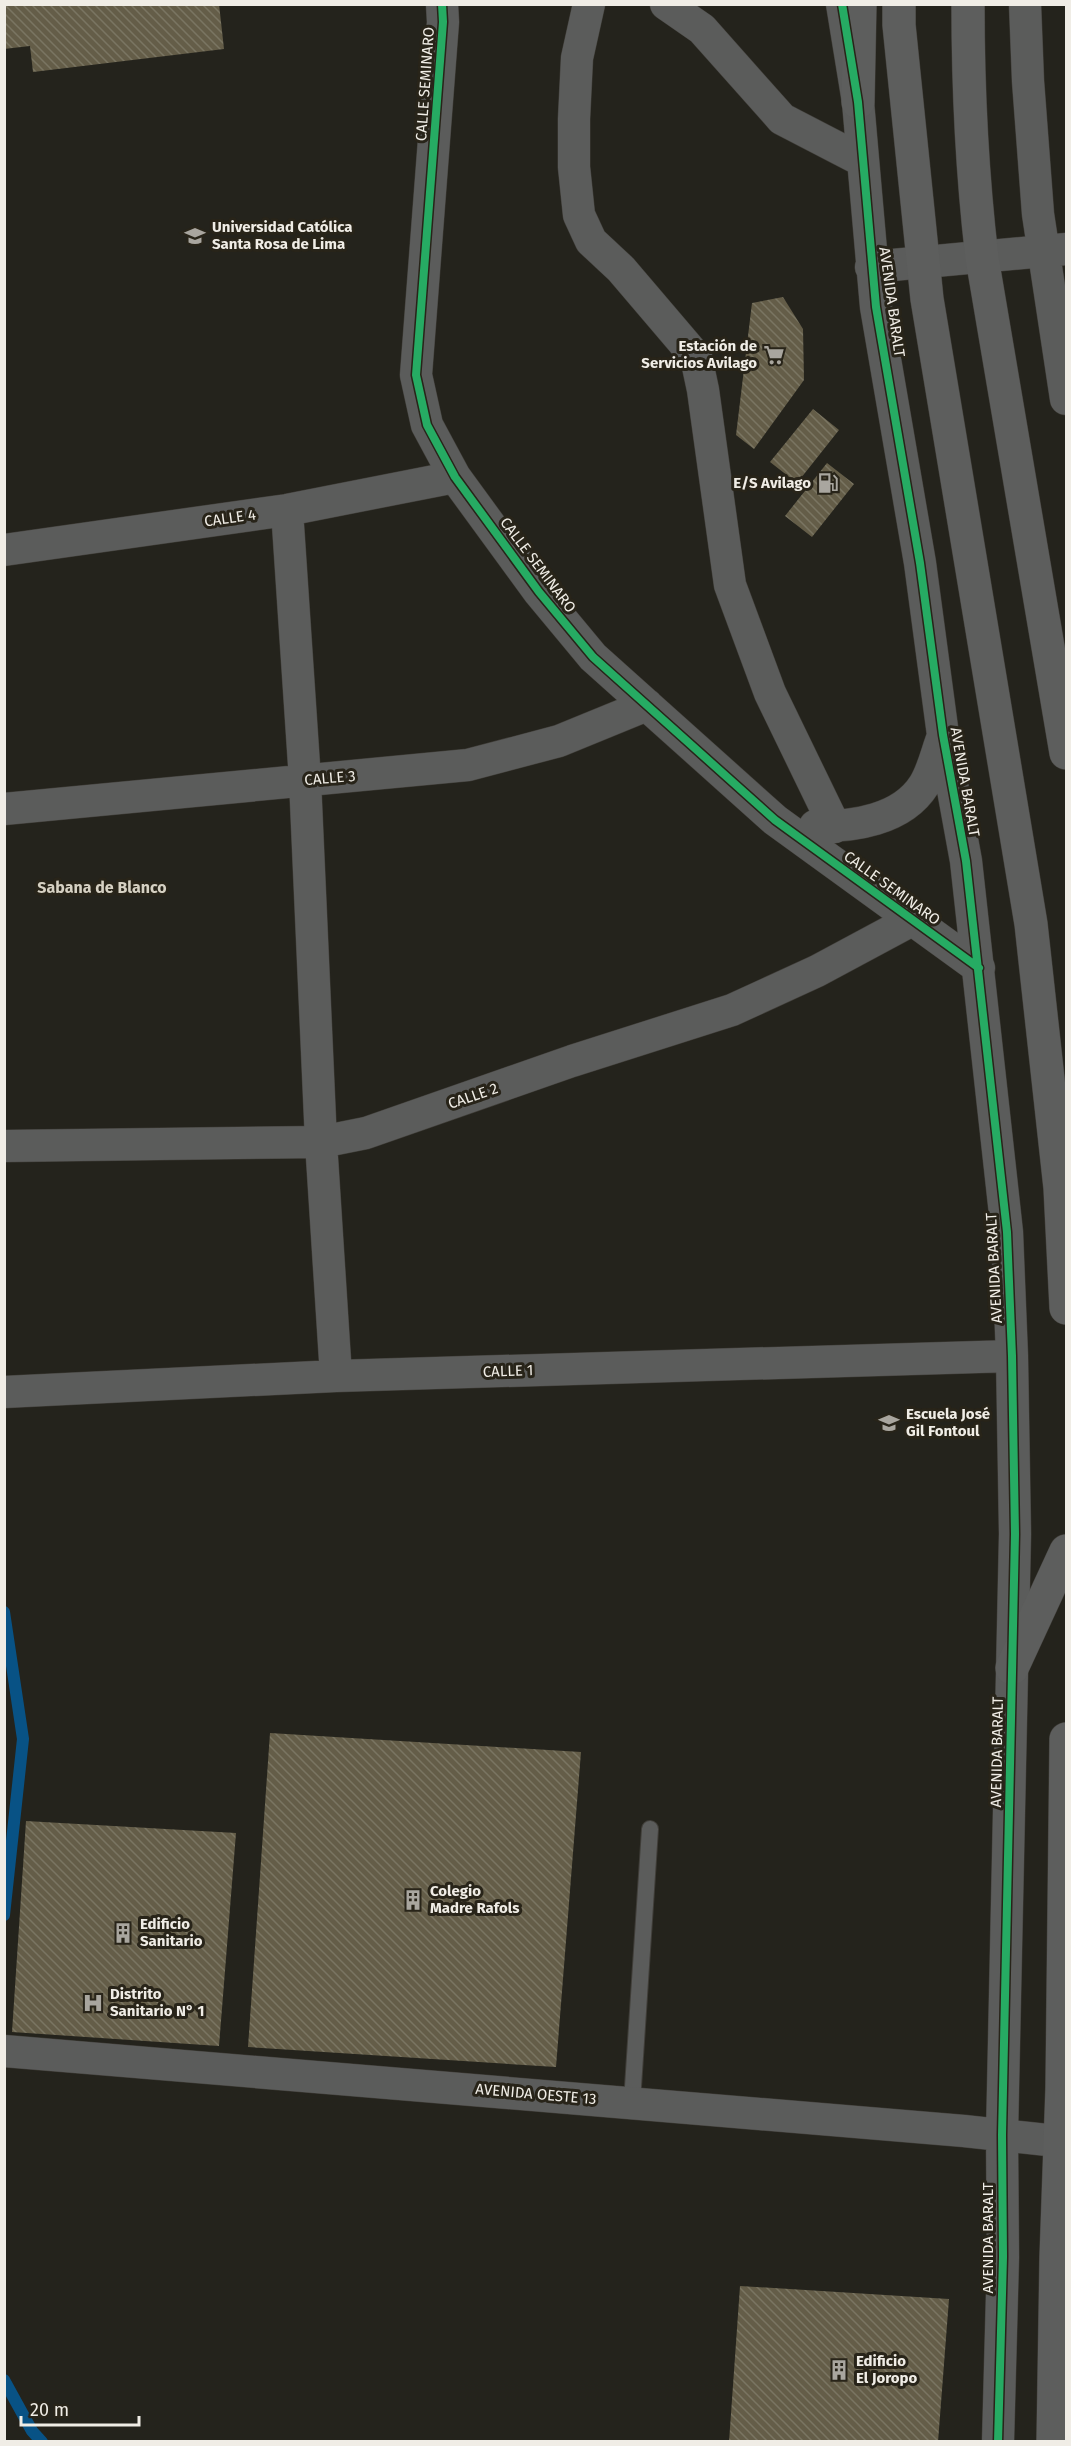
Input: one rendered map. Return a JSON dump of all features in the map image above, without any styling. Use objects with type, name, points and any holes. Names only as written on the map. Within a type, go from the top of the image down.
[{"type":"main road","points":[[858,102],[860,4]]},
{"type":"main road","points":[[899,4],[899,25],[927,299],[1031,924],[1060,1188],[1066,1308]]},
{"type":"main road","points":[[968,4],[968,90],[972,173],[982,258],[1066,753]]},
{"type":"main road","points":[[1012,1668],[1066,1551]]},
{"type":"main road","points":[[1053,2442],[1063,2142],[1066,1739]]},
{"type":"street","name":"CALLE SEMINARO","points":[[442,4],[444,22],[416,375],[427,425],[454,477],[539,592],[593,657],[776,820],[979,968]]},
{"type":"street","points":[[589,4],[577,58],[574,119],[574,167],[579,215],[591,242],[621,269],[696,357],[703,390],[730,585],[770,693],[835,827]]},
{"type":"street","points":[[666,4],[702,29],[782,120],[863,161]]},
{"type":"street","name":"AVENIDA BARALT","points":[[842,4],[858,102],[871,267],[920,563],[943,735],[966,861],[1007,1232],[1012,1356],[1014,1534],[998,2442]]},
{"type":"street","points":[[1025,4],[1038,214],[1055,250],[1066,399]]},
{"type":"street","points":[[871,267],[924,264],[1055,250]]},
{"type":"street","name":"CALLE 4","points":[[4,550],[287,510],[454,477]]},
{"type":"street","points":[[287,510],[305,780],[321,1142],[336,1376]]},
{"type":"street","name":"CALLE 3","points":[[4,809],[468,765],[559,741],[647,705]]},
{"type":"street","points":[[776,820],[835,827],[880,818],[908,805],[925,784],[943,735]]},
{"type":"street","name":"CALLE 2","points":[[4,1146],[321,1142],[366,1133],[572,1061],[732,1010],[817,971],[912,920]]},
{"type":"street","name":"CALLE 1","points":[[4,1392],[336,1376],[1012,1356]]},
{"type":"street","name":"AVENIDA OESTE 13","points":[[18,2052],[632,2102],[1002,2134],[1063,2142]]},
{"type":"lane","points":[[632,2102],[650,1829]]},
{"type":"building","points":[[219,4],[224,49],[33,72],[30,46],[4,49],[4,5]]},
{"type":"building","name":"Estación de Servicios Avilago","points":[[783,297],[803,329],[804,380],[754,449],[736,435],[752,303]]},
{"type":"building","points":[[813,409],[839,430],[797,483],[770,462]]},
{"type":"building","points":[[827,463],[854,484],[812,537],[785,516]]},
{"type":"building","name":"Colegio Madre Rafols","points":[[270,1733],[581,1752],[556,2067],[248,2047]]},
{"type":"building","name":"Edificio Sanitario","points":[[26,1821],[236,1833],[219,2046],[12,2032]]},
{"type":"building","name":"Edificio El Joropo","points":[[740,2286],[949,2299],[938,2442],[729,2442]]},
{"type":"waterway","points":[[4,1612],[23,1739],[4,1915]]},
{"type":"waterway","points":[[4,2380],[32,2431],[42,2442]]},
{"type":"cycle path","points":[[442,4],[443,22],[416,375],[427,425],[455,477],[539,592],[593,657],[775,820],[979,968]]},
{"type":"cycle path","points":[[842,4],[858,102],[876,307],[920,563],[943,735],[966,861],[1007,1232],[1015,1534],[998,2442]]},
{"type":"place","name":"Universidad Católica Santa Rosa de Lima","points":[[195,236]]},
{"type":"place","name":"Estación de Servicios Avilago","points":[[774,355]]},
{"type":"place","name":"E/S Avilago","points":[[828,483]]},
{"type":"place","name":"Escuela José Gil Fontoul","points":[[889,1423]]},
{"type":"place","name":"Colegio Madre Rafols","points":[[413,1900]]},
{"type":"place","name":"Edificio Sanitario","points":[[123,1933]]},
{"type":"place","name":"Distrito Sanitario N° 1","points":[[93,2003]]},
{"type":"place","name":"Edificio El Joropo","points":[[839,2370]]},
{"type":"district","name":"Sabana de Blanco","points":[[102,887]]}]
